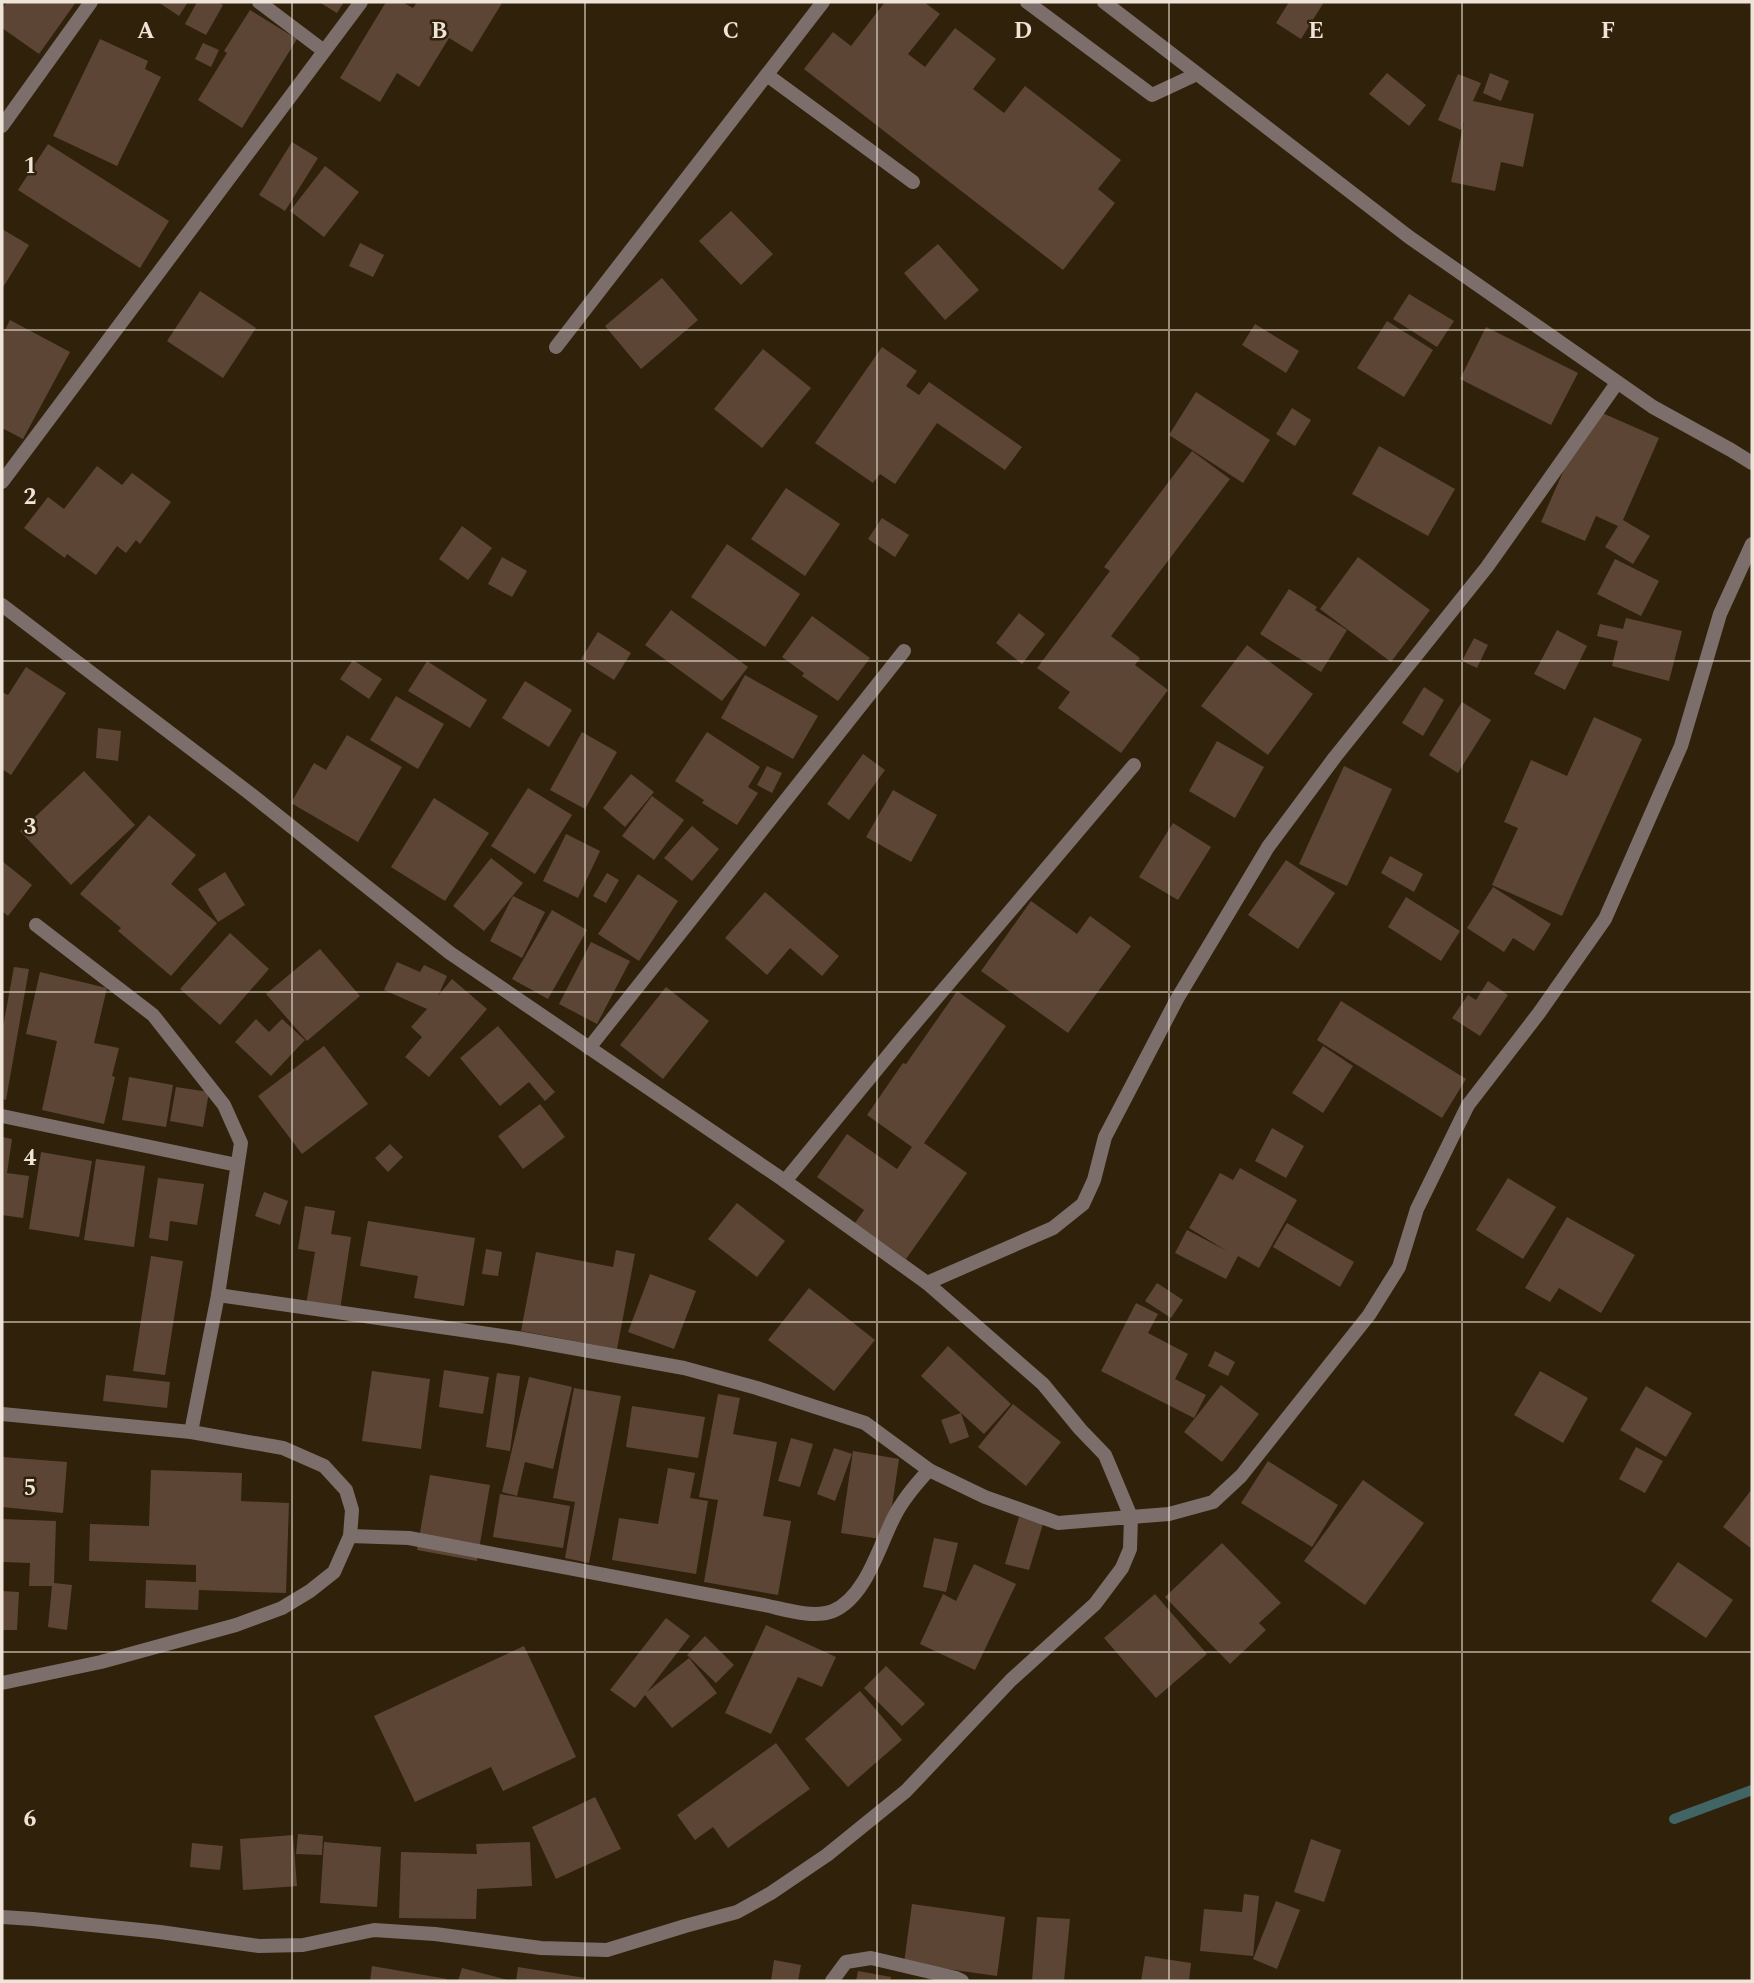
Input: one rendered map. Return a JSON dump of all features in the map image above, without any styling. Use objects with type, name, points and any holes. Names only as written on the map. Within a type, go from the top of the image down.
[{"type":"street","points":[[2,126],[90,2]]},
{"type":"street","points":[[259,2],[324,51]]},
{"type":"street","points":[[2,482],[361,2]]},
{"type":"street","points":[[556,347],[823,2]]},
{"type":"street","points":[[1027,2],[1152,95],[1197,74]]},
{"type":"street","points":[[1104,2],[1409,237],[1653,407],[1752,463]]},
{"type":"street","points":[[767,75],[913,182]]},
{"type":"street","points":[[926,1283],[1053,1228],[1083,1204],[1094,1180],[1105,1137],[1116,1114],[1177,999],[1268,847],[1335,757],[1487,567],[1617,383]]},
{"type":"street","points":[[218,1295],[517,1338],[684,1368],[865,1423],[929,1470],[985,1497],[1058,1522],[1169,1514],[1213,1502],[1241,1476],[1369,1315],[1399,1267],[1417,1209],[1468,1105],[1539,1013],[1605,919],[1681,746],[1720,614],[1752,544]]},
{"type":"street","points":[[2,605],[248,792],[450,953],[785,1181],[926,1283],[1043,1384],[1105,1455],[1131,1517],[1130,1549],[1122,1568],[1095,1604],[1011,1680],[906,1791],[827,1855],[771,1893],[737,1912],[607,1950],[541,1948],[435,1934],[373,1930],[303,1945],[258,1946],[160,1932],[2,1917]]},
{"type":"street","points":[[589,1048],[904,651]]},
{"type":"street","points":[[785,1181],[905,1035],[1135,765]]},
{"type":"street","points":[[36,925],[153,1015],[224,1105],[241,1143],[218,1295],[191,1432]]},
{"type":"street","points":[[2,1116],[237,1165]]},
{"type":"street","points":[[2,1414],[191,1432],[283,1448],[324,1466],[346,1490],[352,1510],[349,1536],[334,1572],[282,1608],[236,1625],[101,1662],[2,1683]]},
{"type":"street","points":[[349,1536],[408,1538],[811,1614],[832,1611],[849,1601],[863,1582],[908,1492],[929,1470]]},
{"type":"street","points":[[832,1981],[846,1962],[871,1958],[962,1981]]},
{"type":"building","points":[[7,2],[76,2],[39,54],[2,28],[2,9]]},
{"type":"building","points":[[158,2],[188,2],[179,16]]},
{"type":"building","points":[[197,2],[218,2],[223,5],[206,35],[185,24]]},
{"type":"building","points":[[319,2],[344,2],[337,13]]},
{"type":"building","points":[[386,2],[402,2],[413,8],[417,2],[502,3],[472,52],[449,38],[419,87],[397,73],[380,102],[340,78]]},
{"type":"building","points":[[885,2],[924,2],[940,14],[908,54],[925,67],[955,28],[996,59],[973,89],[1004,113],[1025,86],[1121,160],[1098,189],[1115,203],[1063,270],[804,69],[833,32],[851,46]]},
{"type":"building","points":[[1289,2],[1324,2],[1301,39],[1276,23]]},
{"type":"building","points":[[250,10],[297,39],[242,128],[198,100]]},
{"type":"building","points":[[100,39],[148,61],[145,69],[161,77],[117,166],[53,136]]},
{"type":"building","points":[[203,43],[219,50],[211,67],[195,59]]},
{"type":"building","points":[[1387,73],[1426,105],[1409,126],[1369,94]]},
{"type":"building","points":[[1490,73],[1509,81],[1501,101],[1483,93]]},
{"type":"building","points":[[1458,74],[1481,83],[1473,101],[1534,114],[1523,167],[1501,162],[1495,191],[1451,182],[1464,122],[1461,130],[1438,120]]},
{"type":"building","points":[[292,142],[318,158],[285,211],[259,195]]},
{"type":"building","points":[[48,144],[169,221],[140,268],[18,190]]},
{"type":"building","points":[[325,166],[359,192],[324,237],[290,211]]},
{"type":"building","points":[[731,211],[773,254],[741,285],[699,241]]},
{"type":"building","points":[[2,229],[29,245],[2,289]]},
{"type":"building","points":[[360,243],[384,255],[373,277],[349,266]]},
{"type":"building","points":[[938,244],[979,290],[945,320],[904,273]]},
{"type":"building","points":[[662,278],[698,320],[641,369],[605,326]]},
{"type":"building","points":[[200,291],[256,328],[223,378],[167,341]]},
{"type":"building","points":[[1409,294],[1454,321],[1437,347],[1393,319]]},
{"type":"building","points":[[10,320],[70,352],[23,439],[2,428],[2,336]]},
{"type":"building","points":[[1387,321],[1433,350],[1404,397],[1357,368]]},
{"type":"building","points":[[1255,324],[1299,351],[1286,373],[1242,345]]},
{"type":"building","points":[[1486,327],[1578,373],[1551,425],[1460,379]]},
{"type":"building","points":[[882,347],[917,371],[906,386],[919,395],[929,382],[1022,447],[1005,470],[937,423],[895,484],[880,474],[873,483],[815,443]]},
{"type":"building","points":[[763,349],[811,388],[762,448],[714,409]]},
{"type":"building","points":[[1196,392],[1270,440],[1243,483],[1169,435]]},
{"type":"building","points":[[1292,408],[1311,420],[1295,446],[1276,434]]},
{"type":"building","points":[[1591,408],[1659,438],[1623,520],[1650,536],[1633,564],[1605,547],[1618,526],[1596,516],[1585,541],[1541,522]]},
{"type":"building","points":[[1379,446],[1455,489],[1428,536],[1352,494]]},
{"type":"building","points":[[1192,451],[1230,479],[1111,636],[1140,658],[1135,665],[1168,690],[1121,753],[1058,708],[1070,692],[1037,668],[1110,571],[1104,567]]},
{"type":"building","points":[[97,466],[122,485],[132,473],[171,502],[140,544],[136,540],[126,553],[117,546],[96,575],[67,554],[65,558],[24,528],[48,497],[64,509]]},
{"type":"building","points":[[786,488],[840,524],[805,576],[751,539]]},
{"type":"building","points":[[882,518],[909,535],[895,557],[868,539]]},
{"type":"building","points":[[462,526],[492,548],[468,580],[439,559]]},
{"type":"building","points":[[727,544],[800,594],[765,647],[691,597]]},
{"type":"building","points":[[502,557],[527,571],[512,597],[488,584]]},
{"type":"building","points":[[1358,557],[1430,610],[1391,662],[1320,609]]},
{"type":"building","points":[[1615,559],[1659,581],[1641,616],[1597,594]]},
{"type":"building","points":[[1289,589],[1317,607],[1315,610],[1347,630],[1321,672],[1260,634]]},
{"type":"building","points":[[671,610],[748,667],[722,701],[645,645]]},
{"type":"building","points":[[1019,613],[1045,634],[1022,664],[996,643]]},
{"type":"building","points":[[812,616],[870,658],[838,701],[802,676],[804,673],[782,657]]},
{"type":"building","points":[[1626,618],[1682,631],[1669,681],[1612,666],[1618,641],[1597,636],[1600,624],[1623,629]]},
{"type":"building","points":[[1557,630],[1587,646],[1565,690],[1534,674]]},
{"type":"building","points":[[598,632],[631,653],[614,680],[581,659]]},
{"type":"building","points":[[1474,638],[1488,645],[1477,668],[1462,661]]},
{"type":"building","points":[[1247,645],[1313,694],[1268,755],[1201,706]]},
{"type":"building","points":[[353,660],[382,679],[369,699],[340,679]]},
{"type":"building","points":[[427,661],[487,700],[470,728],[408,691]]},
{"type":"building","points":[[26,667],[66,693],[11,775],[2,769],[2,692],[8,695]]},
{"type":"building","points":[[745,675],[818,716],[793,759],[721,718]]},
{"type":"building","points":[[525,681],[572,710],[549,747],[502,718]]},
{"type":"building","points":[[1424,687],[1444,700],[1423,736],[1402,723]]},
{"type":"building","points":[[396,696],[444,724],[418,769],[370,740]]},
{"type":"building","points":[[1462,702],[1491,720],[1458,773],[1429,755]]},
{"type":"building","points":[[1594,717],[1642,739],[1562,916],[1492,885],[1518,828],[1504,822],[1531,760],[1567,776]]},
{"type":"building","points":[[98,728],[121,731],[118,761],[96,758]]},
{"type":"building","points":[[582,732],[617,752],[585,809],[550,790]]},
{"type":"building","points":[[707,732],[760,767],[748,787],[758,793],[737,825],[702,803],[704,800],[675,781]]},
{"type":"building","points":[[347,735],[402,767],[358,842],[291,803],[314,763],[326,770]]},
{"type":"building","points":[[1217,741],[1264,767],[1235,818],[1189,791]]},
{"type":"building","points":[[863,754],[885,770],[849,820],[827,804]]},
{"type":"building","points":[[767,766],[782,773],[772,793],[757,785]]},
{"type":"building","points":[[1344,766],[1392,789],[1347,886],[1299,864]]},
{"type":"building","points":[[84,771],[135,825],[71,885],[20,831]]},
{"type":"building","points":[[631,774],[654,792],[625,827],[603,808]]},
{"type":"building","points":[[528,788],[572,815],[535,874],[491,846]]},
{"type":"building","points":[[893,790],[937,815],[911,862],[866,837]]},
{"type":"building","points":[[652,796],[684,820],[654,860],[622,836]]},
{"type":"building","points":[[434,798],[489,833],[445,901],[391,867]]},
{"type":"building","points":[[149,815],[196,855],[171,884],[217,923],[171,976],[118,931],[121,928],[80,894]]},
{"type":"building","points":[[1173,823],[1211,847],[1178,900],[1139,877]]},
{"type":"building","points":[[692,826],[719,849],[692,881],[664,858]]},
{"type":"building","points":[[566,834],[600,851],[578,898],[543,881]]},
{"type":"building","points":[[1390,856],[1423,874],[1414,892],[1381,873]]},
{"type":"building","points":[[491,858],[523,883],[484,931],[453,906]]},
{"type":"building","points":[[1286,860],[1335,893],[1298,949],[1248,915]]},
{"type":"building","points":[[2,861],[32,885],[8,916],[2,911]]},
{"type":"building","points":[[225,872],[245,905],[218,922],[198,889]]},
{"type":"building","points":[[607,873],[619,880],[606,903],[593,896]]},
{"type":"building","points":[[638,874],[678,901],[639,961],[598,934]]},
{"type":"building","points":[[1493,887],[1551,924],[1534,951],[1513,938],[1504,952],[1467,928]]},
{"type":"building","points":[[765,892],[839,956],[822,976],[790,948],[767,975],[725,938]]},
{"type":"building","points":[[513,896],[545,912],[522,958],[490,941]]},
{"type":"building","points":[[1406,897],[1460,931],[1441,961],[1388,927]]},
{"type":"building","points":[[1031,901],[1077,934],[1090,916],[1131,946],[1068,1033],[981,971]]},
{"type":"building","points":[[552,910],[587,930],[548,999],[512,979]]},
{"type":"building","points":[[230,933],[269,969],[220,1025],[180,989]]},
{"type":"building","points":[[591,942],[630,961],[597,1024],[559,1004]]},
{"type":"building","points":[[320,949],[360,996],[307,1041],[266,994]]},
{"type":"building","points":[[397,962],[420,972],[424,965],[447,976],[438,996],[452,979],[487,1009],[429,1077],[405,1057],[422,1037],[411,1027],[427,1009],[384,990]]},
{"type":"building","points":[[14,967],[29,969],[6,1100],[2,1099],[2,1032]]},
{"type":"building","points":[[40,972],[107,988],[94,1043],[119,1048],[104,1124],[42,1110],[57,1041],[26,1034]]},
{"type":"building","points":[[1488,981],[1508,995],[1480,1036],[1452,1018],[1468,995],[1476,1000]]},
{"type":"building","points":[[666,987],[709,1021],[663,1079],[620,1045]]},
{"type":"building","points":[[957,991],[1006,1026],[924,1143],[967,1173],[906,1259],[855,1223],[864,1210],[817,1177],[847,1134],[897,1169],[912,1147],[867,1115]]},
{"type":"building","points":[[1341,1001],[1466,1079],[1442,1118],[1317,1040]]},
{"type":"building","points":[[256,1019],[269,1032],[282,1019],[305,1040],[271,1076],[235,1042]]},
{"type":"building","points":[[498,1026],[555,1092],[545,1101],[529,1082],[500,1106],[460,1058]]},
{"type":"building","points":[[324,1046],[368,1104],[302,1154],[258,1096]]},
{"type":"building","points":[[1323,1046],[1353,1066],[1323,1113],[1292,1093]]},
{"type":"building","points":[[129,1077],[173,1085],[166,1127],[122,1120]]},
{"type":"building","points":[[176,1087],[209,1092],[203,1127],[170,1121]]},
{"type":"building","points":[[540,1104],[565,1137],[523,1169],[498,1136]]},
{"type":"building","points":[[1272,1128],[1304,1146],[1286,1178],[1255,1161]]},
{"type":"building","points":[[2,1137],[12,1139],[7,1173],[29,1176],[23,1218],[2,1215]]},
{"type":"building","points":[[390,1144],[403,1157],[388,1172],[375,1158]]},
{"type":"building","points":[[41,1152],[92,1161],[79,1237],[29,1229]]},
{"type":"building","points":[[96,1159],[145,1166],[134,1247],[84,1240]]},
{"type":"building","points":[[1240,1168],[1297,1200],[1259,1268],[1238,1256],[1226,1279],[1175,1253],[1187,1230],[1227,1251],[1189,1228],[1220,1173],[1233,1180]]},
{"type":"building","points":[[158,1178],[204,1184],[197,1225],[170,1221],[168,1241],[149,1238]]},
{"type":"building","points":[[1508,1178],[1556,1207],[1523,1259],[1476,1230]]},
{"type":"building","points":[[264,1192],[288,1201],[280,1225],[255,1216]]},
{"type":"building","points":[[737,1203],[785,1241],[757,1277],[708,1239]]},
{"type":"building","points":[[305,1206],[335,1211],[331,1234],[351,1237],[340,1310],[306,1305],[315,1252],[298,1249]]},
{"type":"building","points":[[1567,1217],[1635,1255],[1601,1313],[1559,1288],[1550,1302],[1525,1288]]},
{"type":"building","points":[[368,1221],[475,1238],[464,1306],[414,1298],[418,1276],[360,1266]]},
{"type":"building","points":[[1287,1223],[1354,1262],[1340,1287],[1273,1247]]},
{"type":"building","points":[[486,1249],[502,1252],[498,1276],[482,1274]]},
{"type":"building","points":[[616,1250],[635,1254],[617,1349],[521,1331],[536,1252],[613,1267]]},
{"type":"building","points":[[151,1256],[183,1261],[165,1375],[133,1371]]},
{"type":"building","points":[[650,1274],[696,1291],[674,1349],[628,1332]]},
{"type":"building","points":[[1157,1283],[1183,1300],[1171,1318],[1145,1301]]},
{"type":"building","points":[[809,1288],[875,1340],[834,1391],[768,1340]]},
{"type":"building","points":[[1136,1303],[1158,1314],[1148,1333],[1188,1354],[1175,1379],[1206,1395],[1194,1418],[1101,1371]]},
{"type":"building","points":[[948,1346],[1011,1404],[984,1434],[921,1376]]},
{"type":"building","points":[[1215,1351],[1235,1362],[1228,1376],[1208,1366]]},
{"type":"building","points":[[444,1370],[489,1377],[483,1414],[439,1407]]},
{"type":"building","points":[[372,1371],[430,1379],[421,1449],[362,1441]]},
{"type":"building","points":[[1540,1371],[1588,1398],[1563,1443],[1514,1415]]},
{"type":"building","points":[[497,1373],[520,1376],[510,1451],[486,1447]]},
{"type":"building","points":[[106,1375],[170,1382],[167,1408],[103,1401]]},
{"type":"building","points":[[529,1377],[572,1387],[553,1469],[525,1462],[517,1496],[502,1492]]},
{"type":"building","points":[[1221,1385],[1259,1414],[1222,1462],[1184,1432]]},
{"type":"building","points":[[1646,1386],[1692,1413],[1666,1457],[1620,1430]]},
{"type":"building","points":[[574,1388],[621,1396],[589,1563],[565,1558],[575,1502],[553,1498]]},
{"type":"building","points":[[718,1394],[740,1398],[733,1434],[777,1442],[763,1516],[791,1521],[778,1595],[704,1582],[718,1500],[699,1497]]},
{"type":"building","points":[[1013,1404],[1061,1442],[1026,1486],[978,1447]]},
{"type":"building","points":[[632,1406],[705,1417],[698,1458],[626,1447]]},
{"type":"building","points":[[961,1413],[969,1437],[950,1444],[941,1420]]},
{"type":"building","points":[[791,1438],[813,1444],[800,1487],[778,1481]]},
{"type":"building","points":[[1636,1447],[1663,1461],[1645,1493],[1619,1479]]},
{"type":"building","points":[[834,1448],[852,1454],[835,1501],[817,1494]]},
{"type":"building","points":[[853,1451],[899,1459],[887,1540],[841,1533]]},
{"type":"building","points":[[2,1457],[67,1462],[63,1513],[2,1507]]},
{"type":"building","points":[[1268,1461],[1338,1505],[1312,1547],[1241,1503]]},
{"type":"building","points":[[668,1468],[695,1473],[690,1498],[708,1501],[696,1574],[612,1560],[619,1518],[658,1524]]},
{"type":"building","points":[[151,1470],[242,1473],[241,1501],[289,1503],[286,1593],[199,1590],[198,1610],[145,1608],[146,1580],[196,1582],[196,1565],[89,1561],[90,1524],[149,1526]]},
{"type":"building","points":[[430,1475],[490,1485],[477,1561],[417,1550]]},
{"type":"building","points":[[1363,1480],[1424,1523],[1365,1605],[1304,1561]]},
{"type":"building","points":[[1752,1489],[1752,1549],[1723,1527]]},
{"type":"building","points":[[500,1494],[570,1506],[563,1548],[493,1537]]},
{"type":"building","points":[[1019,1517],[1043,1524],[1029,1570],[1005,1564]]},
{"type":"building","points":[[2,1519],[56,1521],[54,1583],[72,1585],[67,1630],[48,1627],[52,1586],[29,1586],[30,1563],[2,1562]]},
{"type":"building","points":[[934,1538],[958,1543],[946,1592],[923,1587]]},
{"type":"building","points":[[1222,1543],[1281,1603],[1259,1623],[1266,1630],[1230,1664],[1165,1597]]},
{"type":"building","points":[[1678,1562],[1733,1600],[1706,1638],[1651,1601]]},
{"type":"building","points":[[974,1564],[1016,1584],[975,1670],[920,1644],[943,1594],[956,1601]]},
{"type":"building","points":[[2,1591],[19,1592],[17,1630],[2,1630]]},
{"type":"building","points":[[1155,1594],[1207,1654],[1156,1698],[1104,1638]]},
{"type":"building","points":[[666,1618],[690,1636],[647,1692],[689,1658],[717,1693],[672,1728],[645,1695],[635,1708],[610,1690]]},
{"type":"building","points":[[766,1625],[836,1657],[822,1687],[798,1677],[771,1734],[725,1713]]},
{"type":"building","points":[[705,1636],[734,1665],[716,1683],[687,1655]]},
{"type":"building","points":[[524,1646],[576,1757],[503,1791],[491,1767],[415,1802],[374,1716]]},
{"type":"building","points":[[886,1666],[925,1704],[902,1726],[864,1688]]},
{"type":"building","points":[[860,1691],[902,1740],[848,1787],[805,1739]]},
{"type":"building","points":[[776,1743],[810,1789],[728,1848],[713,1827],[695,1840],[677,1815]]},
{"type":"building","points":[[595,1797],[621,1849],[556,1879],[532,1827]]},
{"type":"building","points":[[298,1834],[323,1836],[322,1855],[296,1854]]},
{"type":"building","points":[[293,1835],[297,1886],[243,1890],[240,1839]]},
{"type":"building","points":[[1311,1839],[1341,1850],[1324,1902],[1294,1892]]},
{"type":"building","points":[[324,1842],[381,1847],[377,1907],[320,1903]]},
{"type":"building","points":[[530,1842],[532,1886],[477,1889],[476,1919],[399,1918],[401,1852],[477,1854],[476,1844]]},
{"type":"building","points":[[192,1843],[223,1846],[220,1870],[190,1867]]},
{"type":"building","points":[[1244,1894],[1259,1896],[1253,1956],[1200,1951],[1204,1909],[1242,1912]]},
{"type":"building","points":[[1276,1901],[1300,1910],[1277,1969],[1253,1959]]},
{"type":"building","points":[[912,1904],[1005,1917],[997,1976],[904,1963]]},
{"type":"building","points":[[1037,1917],[1070,1919],[1064,1981],[1032,1981]]},
{"type":"building","points":[[1145,1956],[1191,1963],[1189,1981],[1141,1981]]},
{"type":"building","points":[[774,1960],[801,1965],[798,1981],[771,1981]]},
{"type":"building","points":[[372,1966],[447,1979],[370,1981]]},
{"type":"building","points":[[518,1967],[585,1978],[585,1981],[516,1981]]},
{"type":"building","points":[[462,1968],[508,1980],[508,1981],[458,1981]]},
{"type":"building","points":[[858,1971],[891,1977],[890,1981],[856,1981]]},
{"type":"waterway","points":[[1674,1819],[1752,1790]]}]
